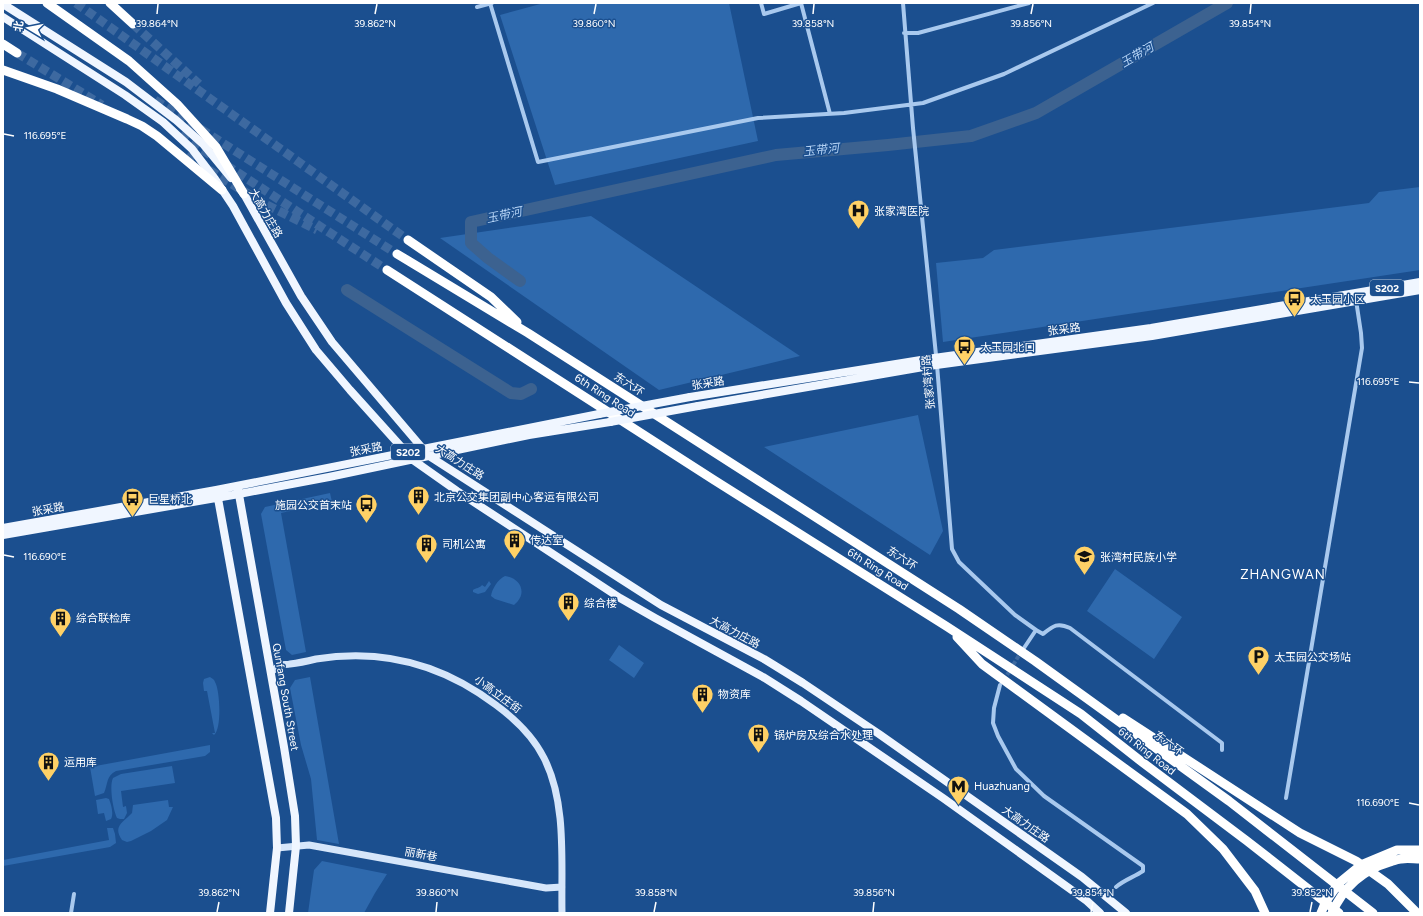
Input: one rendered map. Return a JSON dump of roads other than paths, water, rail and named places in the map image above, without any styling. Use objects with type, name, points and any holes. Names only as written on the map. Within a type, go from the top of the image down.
[{"type":"highway","points":[[47,3],[129,61],[177,104],[216,147],[244,194]]},
{"type":"highway","points":[[110,3],[133,24]]},
{"type":"highway","points":[[3,44],[17,53]]},
{"type":"highway","points":[[3,70],[57,89],[142,126],[157,136],[222,190]]},
{"type":"highway","points":[[408,240],[491,297],[528,333]]},
{"type":"highway","name":"东六环","points":[[397,254],[528,333],[952,604],[1034,661],[1228,801],[1373,913]]},
{"type":"highway","name":"6th Ring Road","points":[[387,270],[714,480],[946,626],[1081,714],[1339,913]]},
{"type":"highway","points":[[946,626],[982,664],[1186,814],[1223,849],[1255,891],[1265,913]]},
{"type":"highway","points":[[1034,661],[1300,833],[1356,861],[1388,884],[1417,913]]},
{"type":"highway","points":[[1321,913],[1326,901],[1339,883],[1361,865],[1397,850],[1420,850]]},
{"type":"highway","points":[[1332,913],[1336,902],[1351,883],[1368,871],[1382,864],[1401,859],[1420,859]]},
{"type":"main road","name":"大高力庄路","points":[[3,4],[126,82],[176,120],[203,144],[244,194],[301,296],[332,342],[429,456],[661,605],[764,659],[803,683],[879,734],[1082,877],[1126,913]]},
{"type":"main road","points":[[3,17],[125,95],[163,122],[192,149],[233,206],[286,303],[316,350],[413,460],[457,491],[620,598],[763,677],[801,701],[942,798],[1087,901],[1100,913]]},
{"type":"main road","name":"张采路","points":[[239,490],[406,452],[690,397],[936,361],[1152,336],[1355,298],[1420,282]]},
{"type":"main road","name":"张采路","points":[[1355,298],[1420,290]]},
{"type":"main road","name":"张采路","points":[[3,535],[217,494],[413,460],[529,435],[698,406],[936,361]]},
{"type":"main road","points":[[457,491],[455,483],[457,480],[464,478]]},
{"type":"main road","name":"Qunfang South Street","points":[[239,490],[295,816],[296,846],[289,913]]},
{"type":"main road","points":[[217,494],[276,818],[277,848],[270,913]]},
{"type":"main road","name":"张采路","points":[[3,528],[217,494]]},
{"type":"street","points":[[477,7],[491,3],[538,162],[758,118],[830,114],[911,106],[923,103],[1004,74],[1153,3]]},
{"type":"street","points":[[762,3],[764,14],[802,3],[830,114]]},
{"type":"street","name":"张家湾村路","points":[[903,3],[904,33],[915,158],[936,361],[952,549],[958,562],[1015,615],[1036,630]]},
{"type":"street","points":[[904,33],[918,33],[1029,3]]},
{"type":"street","points":[[1286,798],[1362,348],[1355,298]]},
{"type":"street","points":[[1024,648],[1036,630],[1043,634],[1052,626],[1062,624],[1070,628],[1222,743],[1222,750]]},
{"type":"street","name":"小高立庄街","points":[[271,672],[282,665],[336,656],[362,655],[389,657],[419,664],[443,672],[487,698],[516,721],[532,738],[544,758],[552,777],[560,807],[562,913]]},
{"type":"street","points":[[1000,685],[994,708],[993,723],[998,736],[1016,769],[1044,796],[1143,866],[1143,871],[1116,887]]},
{"type":"street","name":"丽新巷","points":[[277,848],[314,846],[546,888],[562,887]]},
{"type":"street","points":[[71,913],[74,894]]},
{"type":"waterway","name":"玉带河","points":[[520,281],[488,258],[471,243],[471,222],[776,155],[971,136],[1036,113],[1227,3]]},
{"type":"waterway","name":"玉带河","points":[[347,290],[511,393],[521,394],[531,389]]},
{"type":"tunnel","points":[[76,3],[408,240]]},
{"type":"tunnel","points":[[133,24],[199,84]]},
{"type":"tunnel","points":[[17,53],[102,105]]},
{"type":"tunnel","points":[[155,100],[397,254]]},
{"type":"tunnel","points":[[180,135],[212,156]]},
{"type":"tunnel","points":[[186,156],[263,203],[317,230]]},
{"type":"tunnel","points":[[226,165],[387,270]]},
{"type":"tunnel","points":[[1004,680],[1021,652]]},
{"type":"place","name":"张家湾医院","points":[[858,230]]},
{"type":"place","name":"太玉园小区","points":[[1295,318]]},
{"type":"place","name":"太玉园北口","points":[[965,366]]},
{"type":"place","name":"北京公交集团副中心客运有限公司","points":[[418,516]]},
{"type":"place","name":"巨星桥北","points":[[132,518]]},
{"type":"place","name":"施园公交首末站","points":[[367,524]]},
{"type":"place","name":"传达室","points":[[514,560]]},
{"type":"place","name":"司机公寓","points":[[426,564]]},
{"type":"place","name":"张湾村民族小学","points":[[1084,576]]},
{"type":"place","name":"综合楼","points":[[568,622]]},
{"type":"place","name":"综合联检库","points":[[60,638]]},
{"type":"place","name":"太玉园公交场站","points":[[1258,676]]},
{"type":"place","name":"物资库","points":[[702,714]]},
{"type":"place","name":"锅炉房及综合水处理","points":[[758,754]]},
{"type":"place","name":"运用库","points":[[48,782]]},
{"type":"place","name":"Huazhuang","points":[[959,806]]},
{"type":"district","name":"ZHANGWAN","points":[[1283,574]]}]
